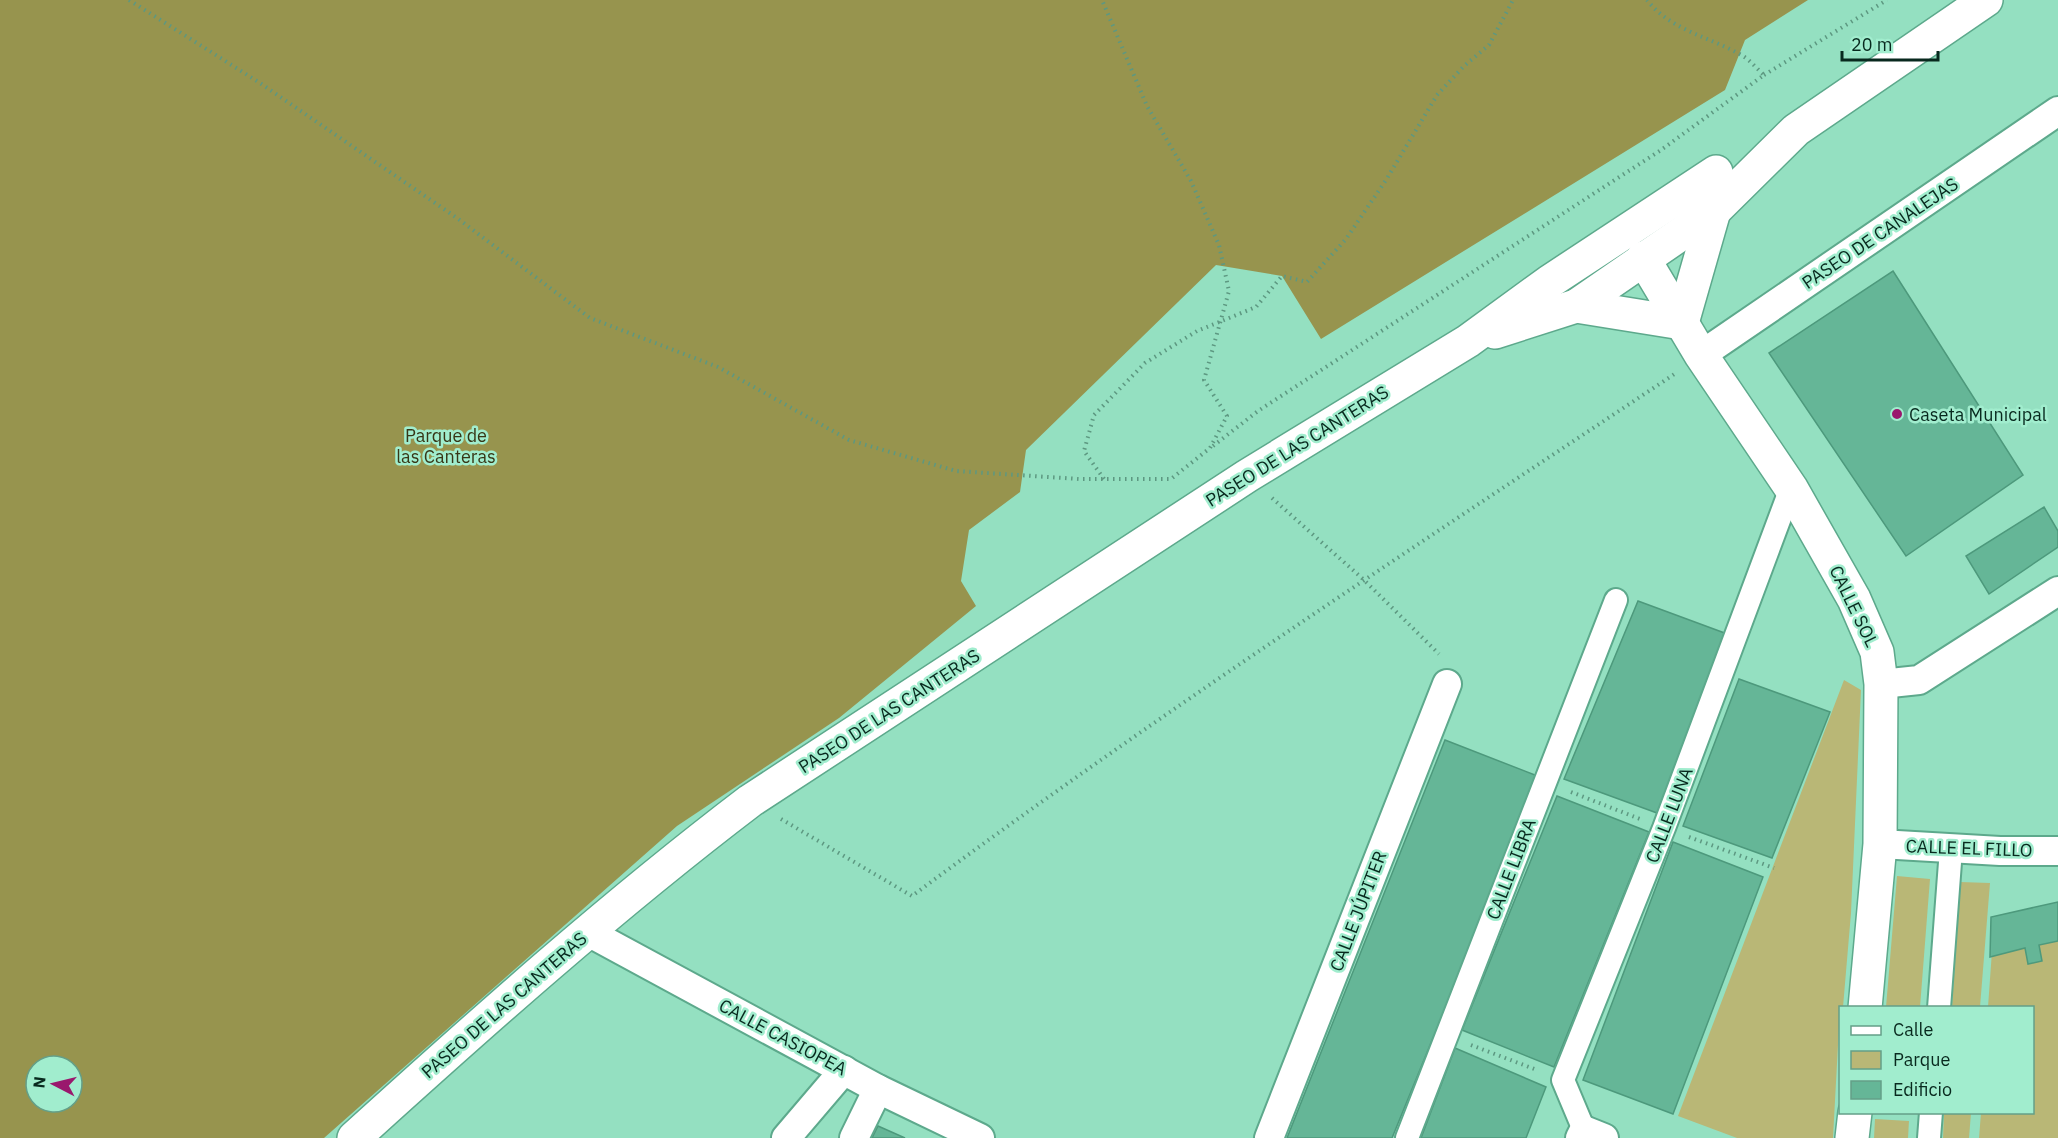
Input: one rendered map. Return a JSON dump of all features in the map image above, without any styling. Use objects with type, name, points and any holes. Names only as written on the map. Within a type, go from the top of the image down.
[{"type":"street","points":[[1468,341],[1576,306],[1714,211],[1796,130],[1986,0]]},
{"type":"street","name":"PASEO DE CANALEJAS","points":[[1701,356],[2058,111]]},
{"type":"street","points":[[1643,258],[1658,228],[1716,172],[1733,158],[1760,144],[1796,130]]},
{"type":"street","points":[[1468,341],[1549,282],[1716,172]]},
{"type":"street","points":[[1576,306],[1682,323],[1714,211]]},
{"type":"street","points":[[1549,282],[1612,259],[1643,258]]},
{"type":"street","name":"CALLE SOL","points":[[1643,258],[1701,356],[1791,488],[1871,633],[1877,652],[1881,684],[1880,844],[1865,1006]]},
{"type":"street","name":"PASEO DE LAS CANTERAS","points":[[354,1138],[672,860],[750,801],[1246,476],[1468,341]]},
{"type":"street","name":"CALLE LUNA","points":[[1563,1080],[1664,828],[1791,488]]},
{"type":"street","points":[[1881,684],[1919,680],[2058,591]]},
{"type":"street","name":"CALLE LIBRA","points":[[1407,1138],[1616,600]]},
{"type":"street","name":"CALLE JÚPITER","points":[[1269,1138],[1447,684]]},
{"type":"street","name":"CALLE EL FILLO","points":[[1880,844],[1951,849],[2058,851]]},
{"type":"street","points":[[1939,1006],[1951,849]]},
{"type":"street","name":"CALLE CASIOPEA","points":[[588,932],[879,1089],[980,1138]]},
{"type":"street","points":[[786,1138],[844,1070]]},
{"type":"street","points":[[1563,1080],[1589,1135]]},
{"type":"street","points":[[854,1138],[879,1089]]},
{"type":"street","points":[[1852,1138],[1855,1114]]},
{"type":"street","points":[[1929,1138],[1930,1114]]},
{"type":"path","points":[[129,0],[260,83],[458,218],[590,318],[718,367],[849,440],[956,471],[1104,479],[1171,479],[1258,411],[1661,150],[1764,75],[1887,0]]},
{"type":"path","points":[[1102,0],[1148,106],[1191,181],[1219,245],[1229,291],[1204,380],[1227,416],[1210,448]]},
{"type":"path","points":[[1104,479],[1084,451],[1094,415],[1146,363],[1197,331],[1256,307],[1282,276],[1307,282],[1346,239],[1386,180],[1437,95],[1464,66],[1489,45],[1513,0]]},
{"type":"path","points":[[1647,0],[1657,13],[1704,39],[1744,57],[1764,75]]},
{"type":"path","points":[[750,801],[912,896],[1011,823],[1364,580],[1701,356]]},
{"type":"path","points":[[1246,476],[1364,580],[1438,652],[1445,666],[1447,684]]},
{"type":"path","points":[[1446,1035],[1563,1080]]},
{"type":"green space","name":"Parque de las Canteras","points":[[0,0],[1808,0],[1745,40],[1725,90],[1321,339],[1282,276],[1216,265],[1026,450],[1020,492],[969,530],[961,581],[976,606],[839,718],[677,826],[324,1138],[0,1138]]},
{"type":"green space","points":[[1844,680],[1861,690],[1851,913],[1843,1006],[1839,1006],[1833,1138],[1737,1138],[1678,1116]]},
{"type":"green space","points":[[1897,876],[1930,879],[1920,1006],[1886,1006]]},
{"type":"green space","points":[[1960,882],[1990,883],[1980,1006],[1952,1006]]},
{"type":"green space","points":[[2058,916],[2058,1138],[1979,1138],[1981,1114],[2034,1114],[2034,1006],[1988,1006],[1993,937]]},
{"type":"green space","points":[[1944,1114],[1971,1114],[1969,1138],[1943,1138]]},
{"type":"green space","points":[[1875,1119],[1909,1121],[1908,1138],[1874,1138]]},
{"type":"building","name":"Caseta Municipal","points":[[1893,271],[2023,475],[1906,556],[1769,353]]},
{"type":"building","points":[[2044,507],[2058,531],[2058,547],[1989,594],[1966,556]]},
{"type":"building","points":[[1638,601],[1730,635],[1657,813],[1564,779]]},
{"type":"building","points":[[1739,679],[1830,712],[1772,858],[1683,826]]},
{"type":"building","points":[[1445,740],[1540,777],[1392,1138],[1287,1138]]},
{"type":"building","points":[[1557,796],[1649,832],[1554,1067],[1462,1030]]},
{"type":"building","points":[[1673,842],[1763,877],[1673,1114],[1583,1080]]},
{"type":"building","points":[[2058,902],[2058,941],[2039,945],[2042,961],[2028,964],[2025,948],[1990,957],[1991,917]]},
{"type":"building","points":[[1455,1048],[1546,1087],[1526,1138],[1421,1138]]},
{"type":"building","points":[[878,1126],[905,1138],[872,1138]]},
{"type":"place","name":"Caseta Municipal","points":[[1897,414]]}]
